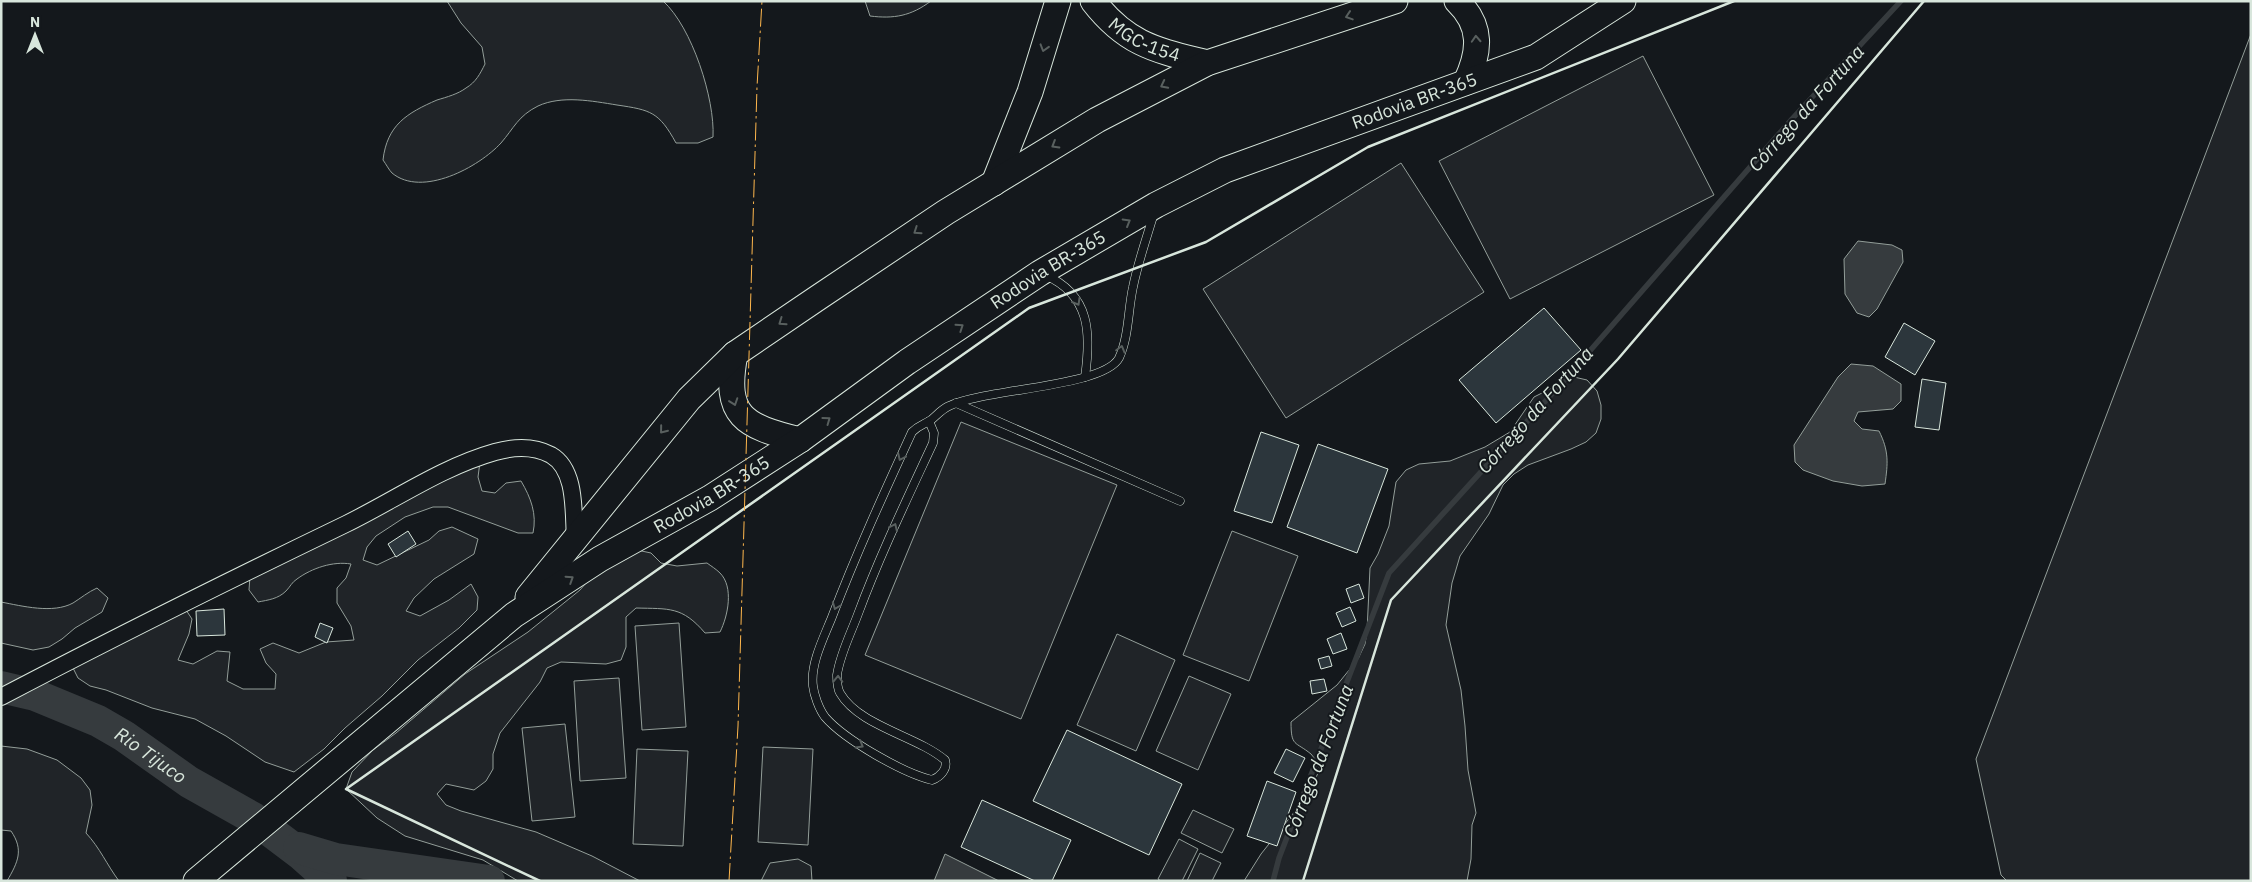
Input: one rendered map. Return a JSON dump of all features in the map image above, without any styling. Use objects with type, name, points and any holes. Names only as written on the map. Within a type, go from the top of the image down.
[{"type":"main road","points":[[994,183],[1030,92],[1058,1]]},
{"type":"main road","name":"MGC-154","points":[[1093,1],[1115,27],[1131,38],[1159,50],[1207,63]]},
{"type":"main road","name":"Rodovia BR-365","points":[[514,615],[689,399],[735,354],[827,291],[994,183],[1097,120],[1207,63],[1395,1]]},
{"type":"main road","points":[[1458,1],[1472,19],[1476,34],[1477,51],[1473,67],[1466,82]]},
{"type":"main road","name":"Rodovia BR-365","points":[[196,881],[514,615],[600,559],[710,498],[800,440],[907,362],[1040,273],[1156,205],[1225,170],[1536,57],[1623,1]]},
{"type":"main road","points":[[735,354],[730,386],[736,409],[756,427],[800,440]]},
{"type":"street","points":[[1,697],[94,648],[378,508],[427,480],[496,452],[527,448],[551,456],[560,463],[567,473],[571,488],[575,539]]},
{"type":"lane","points":[[930,421],[934,433],[932,443],[878,562],[846,646],[837,682],[839,692],[849,705],[874,722],[945,760],[946,764],[942,775],[932,780],[890,762],[851,740],[824,716],[815,696],[812,684],[813,672],[822,642],[855,557],[912,432],[921,423],[930,421],[948,406],[956,403],[982,396],[1085,377],[1111,368],[1118,358],[1133,285],[1156,205]]},
{"type":"lane","points":[[1040,273],[1060,282],[1067,288],[1078,302],[1087,319],[1089,339],[1085,377]]},
{"type":"lane","points":[[956,403],[1180,501]]},
{"type":"shaded area","points":[[447,1],[663,1],[674,13],[683,28],[700,65],[710,103],[713,137],[698,143],[676,143],[659,119],[646,111],[587,101],[557,101],[531,110],[517,123],[501,143],[465,170],[434,181],[404,180],[392,173],[383,160],[385,148],[394,129],[416,110],[456,94],[469,86],[477,78],[485,64],[482,47],[461,23]]},
{"type":"shaded area","points":[[865,1],[931,1],[909,13],[887,17],[870,16]]},
{"type":"shaded area","points":[[2251,34],[2251,881],[2007,881],[2001,875],[1976,759]]},
{"type":"shaded area","points":[[1643,56],[1714,195],[1510,299],[1439,161]]},
{"type":"shaded area","points":[[1401,163],[1484,292],[1286,418],[1203,289]]},
{"type":"shaded area","points":[[1858,241],[1892,245],[1902,250],[1903,262],[1877,309],[1869,317],[1857,313],[1845,294],[1844,259]]},
{"type":"shaded area","points":[[1851,364],[1873,366],[1901,384],[1901,401],[1893,409],[1858,412],[1854,421],[1862,429],[1879,431],[1885,445],[1887,457],[1885,484],[1862,486],[1833,481],[1803,470],[1795,462],[1794,445],[1838,377]]},
{"type":"shaded area","points":[[1574,377],[1587,380],[1597,391],[1601,405],[1601,419],[1596,433],[1586,442],[1528,465],[1514,474],[1503,485],[1489,514],[1460,556],[1452,583],[1446,625],[1461,690],[1468,770],[1476,813],[1472,825],[1471,859],[1467,881],[1244,881],[1261,854],[1307,796],[1320,769],[1311,754],[1293,740],[1291,722],[1337,685],[1358,659],[1365,644],[1370,568],[1378,554],[1389,526],[1396,482],[1406,470],[1419,464],[1450,461],[1485,447],[1510,432],[1534,397]]},
{"type":"shaded area","points":[[961,422],[1117,485],[1021,719],[865,655]]},
{"type":"shaded area","points":[[480,462],[478,477],[482,491],[495,493],[506,483],[521,481],[532,506],[534,519],[533,533],[518,533],[448,507],[433,507],[405,517],[376,536],[367,547],[363,560],[377,565],[429,540],[439,531],[452,527],[478,539],[474,554],[434,579],[414,598],[406,611],[420,616],[449,600],[471,584],[478,597],[477,610],[459,628],[418,660],[324,749],[294,772],[265,762],[226,736],[195,719],[152,708],[106,690],[90,686],[78,678],[71,664],[184,607],[192,619],[189,634],[178,660],[193,664],[217,651],[230,652],[227,681],[243,689],[275,689],[276,674],[266,663],[260,649],[273,643],[299,653],[326,642],[354,640],[351,626],[337,603],[337,588],[346,578],[351,564],[330,565],[316,569],[295,580],[280,596],[258,602],[249,590],[250,576]]},
{"type":"shaded area","points":[[1232,531],[1298,556],[1249,681],[1183,655]]},
{"type":"shaded area","points":[[637,550],[651,553],[661,563],[677,566],[707,563],[720,573],[727,586],[728,602],[720,632],[705,633],[697,624],[682,613],[666,609],[636,608],[626,617],[626,647],[621,660],[606,664],[561,662],[547,668],[540,682],[500,733],[493,754],[493,769],[486,781],[474,790],[446,784],[437,794],[446,805],[536,832],[592,856],[640,881],[518,881],[483,860],[405,836],[377,818],[346,789],[352,772],[373,750],[396,733],[465,674],[528,632],[580,590],[598,569]]},
{"type":"shaded area","points":[[97,588],[108,598],[102,612],[75,628],[49,647],[33,650],[1,643],[1,602],[37,608],[56,608],[73,603]]},
{"type":"shaded area","points":[[679,623],[686,727],[642,730],[635,626]]},
{"type":"shaded area","points":[[1117,634],[1175,660],[1136,751],[1077,725]]},
{"type":"shaded area","points":[[1189,676],[1231,694],[1198,770],[1156,751]]},
{"type":"shaded area","points":[[619,678],[626,778],[580,781],[574,681]]},
{"type":"shaded area","points":[[565,724],[575,817],[532,821],[522,728]]},
{"type":"shaded area","points":[[1,746],[27,749],[57,760],[81,778],[90,790],[92,805],[86,833],[119,881],[7,881],[17,862],[18,850],[11,831],[1,830]]},
{"type":"shaded area","points":[[763,747],[813,749],[808,845],[758,842]]},
{"type":"shaded area","points":[[637,749],[688,751],[683,846],[633,844]]},
{"type":"shaded area","points":[[1193,810],[1234,829],[1222,853],[1181,833]]},
{"type":"shaded area","points":[[1179,839],[1198,849],[1182,881],[1161,881],[1158,879]]},
{"type":"shaded area","points":[[1200,853],[1221,863],[1212,881],[1187,881]]},
{"type":"shaded area","points":[[945,854],[999,881],[934,881]]},
{"type":"shaded area","points":[[798,859],[811,866],[812,881],[761,881],[770,863]]},
{"type":"building","points":[[1544,308],[1581,350],[1496,423],[1459,380]]},
{"type":"building","points":[[1904,323],[1935,341],[1915,375],[1885,357]]},
{"type":"building","points":[[1922,379],[1946,383],[1939,430],[1915,427]]},
{"type":"building","points":[[1261,432],[1299,445],[1272,523],[1234,511]]},
{"type":"building","points":[[1318,444],[1388,469],[1357,553],[1287,527]]},
{"type":"building","points":[[408,531],[416,544],[396,557],[388,544]]},
{"type":"building","points":[[1359,584],[1364,598],[1351,603],[1346,589]]},
{"type":"building","points":[[1350,607],[1356,621],[1342,627],[1336,613]]},
{"type":"building","points":[[224,609],[225,635],[197,636],[196,611]]},
{"type":"building","points":[[320,623],[333,628],[327,643],[315,637]]},
{"type":"building","points":[[1341,633],[1347,649],[1333,654],[1327,639]]},
{"type":"building","points":[[1329,656],[1332,666],[1321,669],[1318,659]]},
{"type":"building","points":[[1324,679],[1327,691],[1312,694],[1310,681]]},
{"type":"building","points":[[1067,730],[1182,784],[1149,855],[1033,801]]},
{"type":"building","points":[[1286,749],[1305,758],[1293,782],[1274,773]]},
{"type":"building","points":[[1267,781],[1296,792],[1277,846],[1247,836]]},
{"type":"building","points":[[982,800],[1071,840],[1052,881],[1035,881],[961,847]]},
{"type":"waterway","name":"Córrego da Fortuna","points":[[1273,881],[1279,858],[1389,573],[1561,384],[1792,119],[1901,1]]},
{"type":"waterway","name":"Rio Tijuco","points":[[1,687],[35,695],[98,721],[124,736],[189,782],[253,818],[302,855],[331,881]]},
{"type":"waterway","name":"Rio Tijuco","points":[[299,848],[336,859],[489,881]]},
{"type":"wall","points":[[540,881],[346,789],[1029,308],[1206,242],[1368,147],[1734,1]]},
{"type":"wall","points":[[1303,881],[1391,600],[1618,359],[1924,1]]},
{"type":"power","points":[[729,881],[738,726],[757,87],[762,1]]}]
